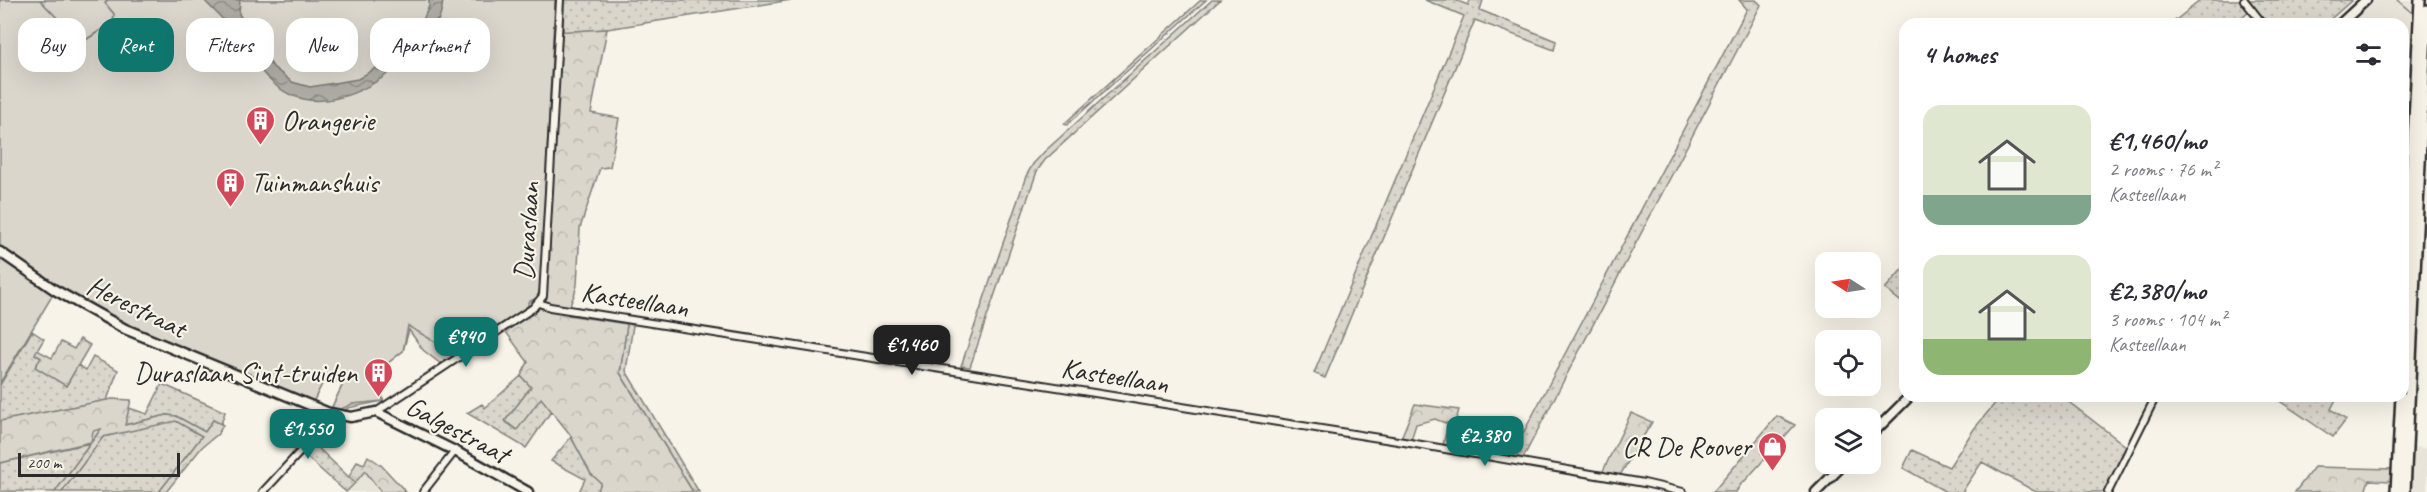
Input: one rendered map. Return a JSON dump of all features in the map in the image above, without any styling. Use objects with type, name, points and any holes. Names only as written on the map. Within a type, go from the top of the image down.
[{"type":"main road","points":[[2409,223],[2420,0]]},
{"type":"main road","points":[[2405,492],[2427,10]]},
{"type":"main road","points":[[2396,492],[2401,402]]},
{"type":"street","name":"Duraslaan","points":[[376,412],[539,303],[545,285],[560,0]]},
{"type":"street","points":[[2244,0],[2258,18]]},
{"type":"street","points":[[2346,18],[2366,0]]},
{"type":"street","name":"Herestraat","points":[[0,252],[70,299],[134,333],[329,413]]},
{"type":"street","name":"Kasteellaan","points":[[539,303],[1404,442],[1644,483],[1683,492]]},
{"type":"street","points":[[1881,425],[1904,402]]},
{"type":"street","points":[[2108,492],[2153,402]]},
{"type":"street","name":"Galgestraat","points":[[329,413],[351,417],[376,412],[455,451],[528,492]]},
{"type":"street","points":[[263,492],[322,428],[329,413]]},
{"type":"street","points":[[423,492],[455,451]]},
{"type":"street","points":[[1816,492],[1834,474]]},
{"type":"shaded area","points":[[2369,0],[2412,0],[2409,67],[2409,18],[2351,18]]},
{"type":"shaded area","points":[[2412,447],[2427,448],[2427,492],[2410,492]]},
{"type":"shaded area","points":[[365,471],[381,492],[346,492]]},
{"type":"green space","points":[[0,0],[555,0],[553,32],[607,29],[591,113],[619,118],[610,167],[600,168],[580,228],[577,285],[568,315],[627,324],[620,373],[693,492],[597,492],[601,483],[591,474],[569,433],[541,398],[517,430],[505,421],[531,387],[521,376],[528,362],[506,332],[509,330],[505,322],[441,364],[423,350],[409,330],[403,351],[379,370],[383,401],[348,408],[343,412],[331,409],[343,384],[326,376],[313,402],[166,344],[167,332],[503,306],[161,330],[160,342],[135,332],[57,289]]},
{"type":"green space","points":[[0,0],[555,0],[540,288],[537,298],[528,302],[528,306],[456,354],[408,326],[403,351],[379,370],[383,401],[352,404],[339,410],[332,407],[343,384],[326,376],[313,402],[132,327],[58,286],[0,383]]},
{"type":"green space","points":[[564,0],[791,0],[607,29],[563,32]]},
{"type":"green space","points":[[1201,0],[1206,0],[1067,125],[1064,124]]},
{"type":"green space","points":[[1212,0],[1220,0],[1045,160],[1037,171],[970,367],[961,366],[1026,176],[1033,164]]},
{"type":"green space","points":[[1425,0],[1455,0],[1468,5],[1470,0],[1483,0],[1480,10],[1556,41],[1554,50],[1475,20],[1325,378],[1314,373],[1464,16]]},
{"type":"green space","points":[[1739,0],[1756,0],[1761,5],[1522,460],[1510,458],[1747,9]]},
{"type":"green space","points":[[2201,0],[2242,0],[2249,11],[2240,18],[2178,18]]},
{"type":"green space","points":[[2245,0],[2352,0],[2332,18],[2260,18]]},
{"type":"green space","points":[[1899,273],[1899,300],[1885,289]]},
{"type":"green space","points":[[627,324],[633,325],[626,371],[699,492],[693,492],[620,373]]},
{"type":"green space","points":[[32,331],[44,339],[35,354],[66,386],[78,365],[86,370],[93,357],[118,370],[107,400],[0,421],[0,385]]},
{"type":"green space","points":[[80,339],[90,345],[66,386],[35,367],[41,358],[35,354],[37,350],[52,358],[61,342],[74,349]]},
{"type":"green space","points":[[521,376],[531,387],[505,421],[517,429],[541,397],[552,410],[526,448],[467,413],[482,404],[485,408]]},
{"type":"green space","points":[[162,384],[225,412],[221,424],[213,420],[205,432],[176,416],[167,415],[124,425],[129,408],[147,414]]},
{"type":"green space","points":[[112,399],[131,400],[125,425],[167,415],[176,416],[205,432],[213,420],[223,425],[218,434],[202,447],[166,492],[159,492],[202,436],[176,421],[103,437],[62,492],[55,492],[101,429],[93,431],[91,442],[0,463],[0,421]]},
{"type":"green space","points":[[1996,402],[2069,402],[2127,447],[2106,492],[2036,492],[1982,462],[1962,492],[1946,492],[1903,468],[1912,450],[1949,467],[1974,429]]},
{"type":"green space","points":[[2281,402],[2335,402],[2331,409],[2346,420],[2333,437]]},
{"type":"green space","points":[[1415,404],[1459,410],[1449,446],[1443,445],[1448,424],[1435,419],[1416,424],[1411,440],[1401,438]]},
{"type":"green space","points":[[1631,413],[1652,422],[1619,477],[1602,473]]},
{"type":"green space","points":[[1777,416],[1795,425],[1743,481],[1736,492],[1713,492]]},
{"type":"green space","points":[[176,421],[202,436],[159,492],[62,492],[103,437]]},
{"type":"green space","points":[[101,429],[55,492],[0,491],[0,463],[90,443],[93,430]]},
{"type":"green space","points":[[571,437],[591,474],[602,483],[597,492],[579,492],[585,479],[551,461]]},
{"type":"green space","points":[[312,442],[355,483],[346,492],[302,453]]},
{"type":"green space","points":[[368,456],[381,465],[406,492],[381,492],[365,471],[355,483],[349,477],[357,461],[364,464]]},
{"type":"green space","points":[[2314,467],[2392,469],[2391,481],[2369,480],[2365,492],[2295,492]]},
{"type":"water","points":[[204,0],[240,0],[239,14],[242,18],[221,18]]},
{"type":"water","points":[[429,0],[443,0],[439,18],[424,18]]},
{"type":"water","points":[[274,68],[292,82],[310,87],[358,79],[370,72],[390,72],[355,93],[322,100],[305,99],[289,94],[262,72],[274,72]]},
{"type":"waterway","points":[[40,0],[81,43],[113,22],[114,14],[105,3],[108,0]]},
{"type":"waterway","points":[[2397,0],[2411,12]]},
{"type":"place","name":"Orangerie","points":[[261,146]]},
{"type":"place","name":"Tuinmanshuis","points":[[230,208]]},
{"type":"place","name":"Duraslaan Sint-truiden","points":[[378,398]]},
{"type":"place","name":"CR De Roover","points":[[1772,472]]}]
